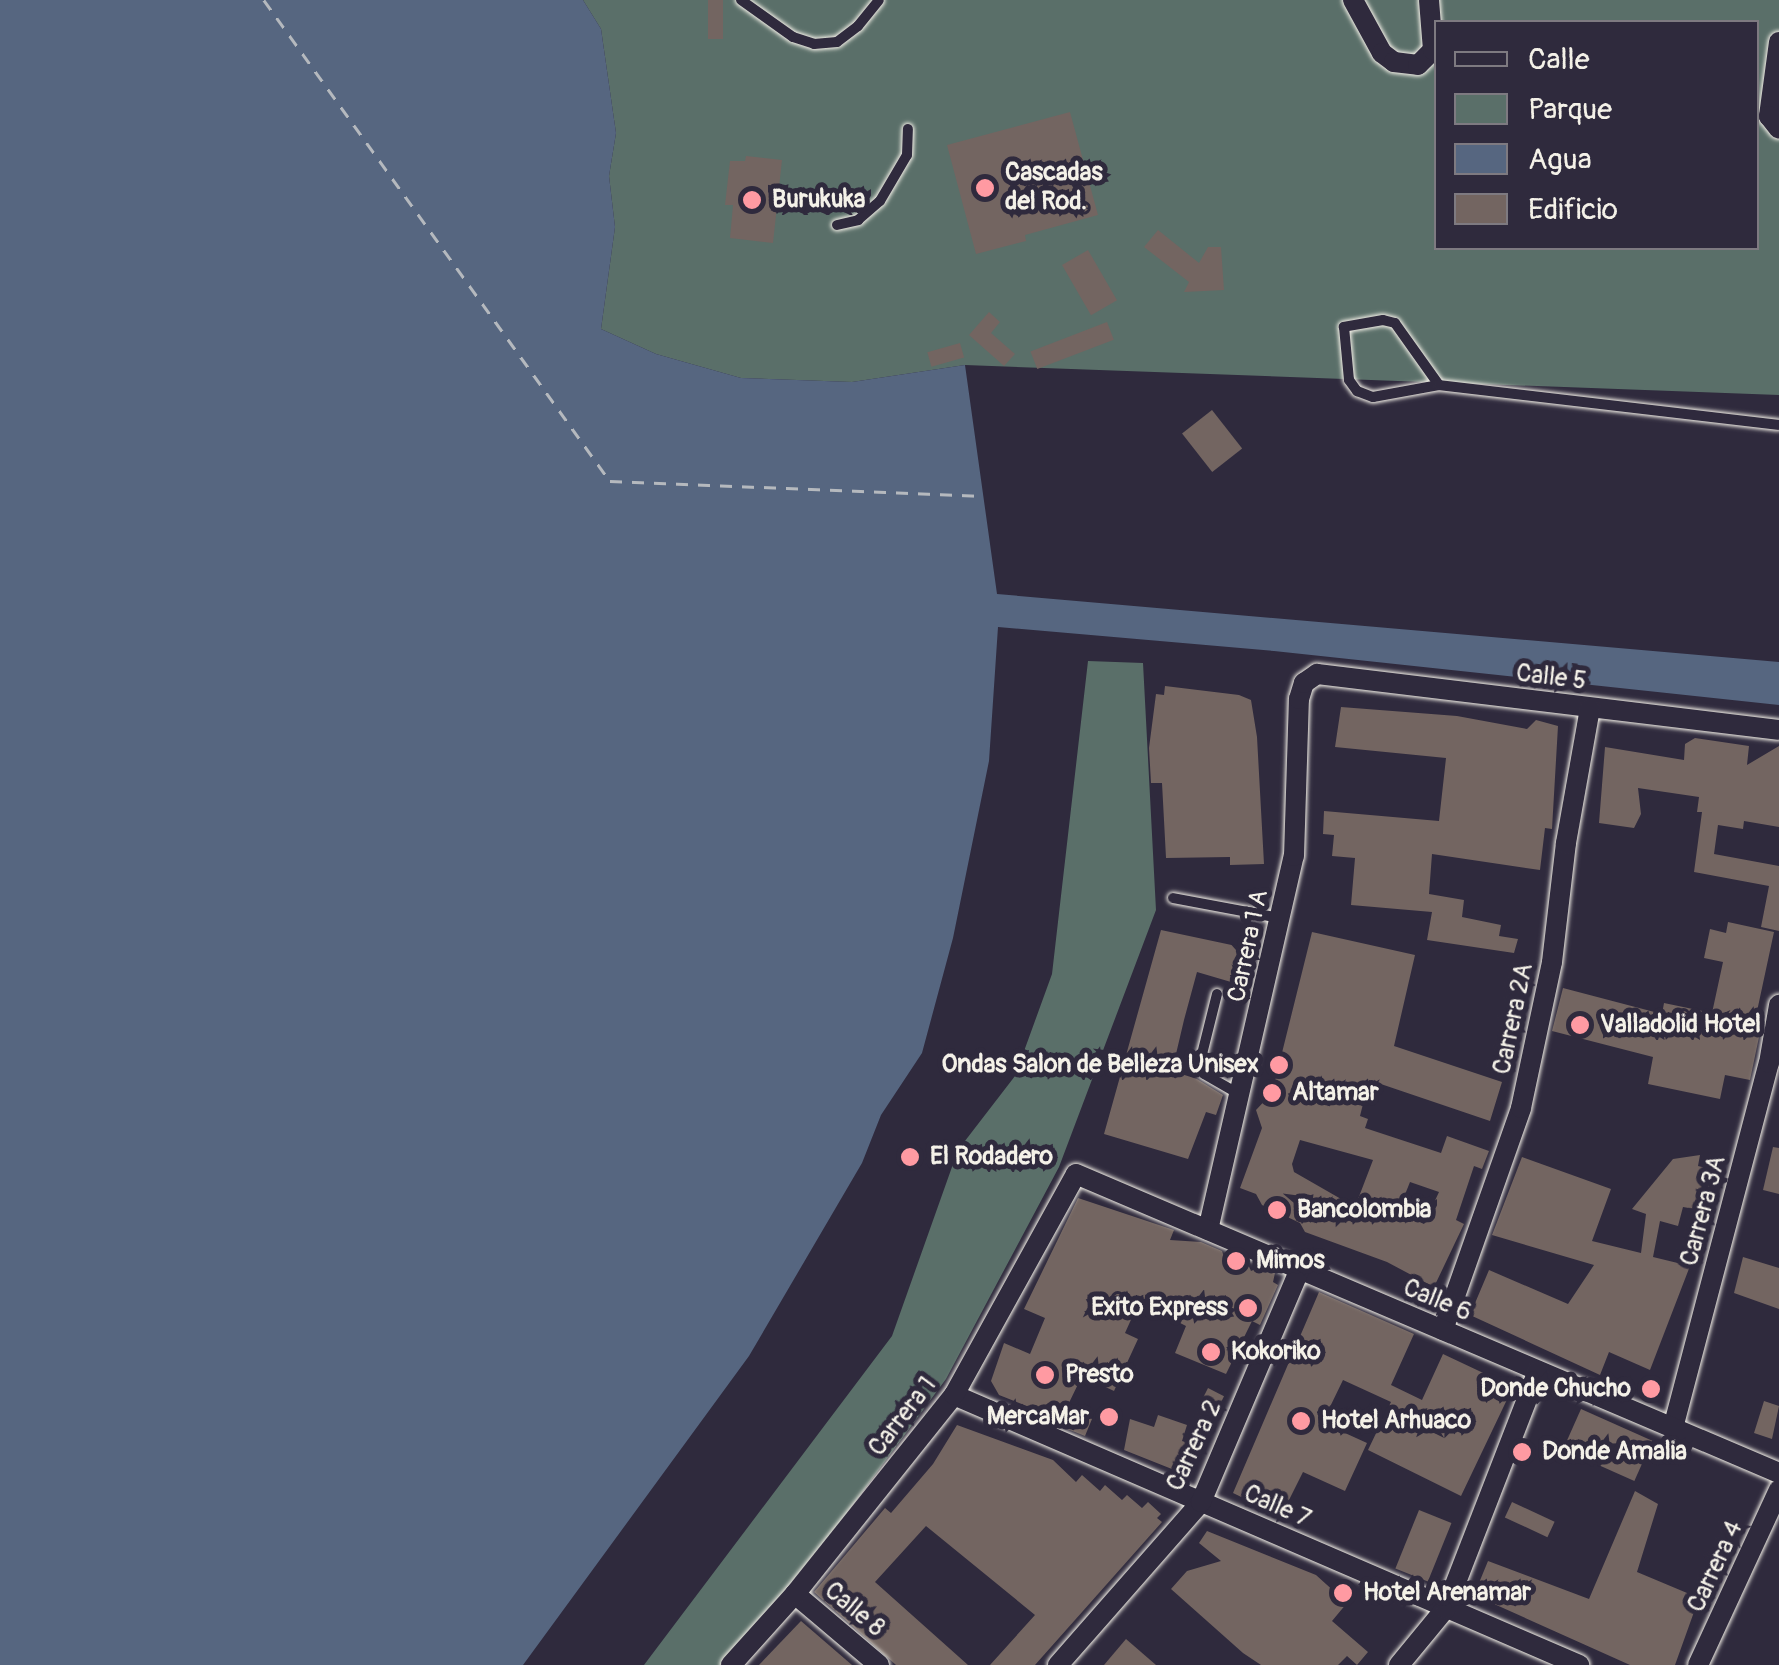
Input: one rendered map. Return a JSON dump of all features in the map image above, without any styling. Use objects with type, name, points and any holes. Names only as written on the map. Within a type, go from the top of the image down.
[{"type":"street","points":[[1353,0],[1382,53],[1394,62],[1418,65],[1433,50],[1429,0]]},
{"type":"street","points":[[1779,42],[1769,116],[1779,130]]},
{"type":"street","name":"Calle 5","points":[[1316,674],[1779,730]]},
{"type":"street","name":"Carrera 1 A","points":[[1208,1230],[1282,918],[1294,856],[1299,699],[1304,683],[1316,674]]},
{"type":"street","name":"Carrera 2A","points":[[1443,1330],[1521,1108],[1552,962],[1566,842],[1590,708]]},
{"type":"street","name":"Carrera 3A","points":[[1673,1428],[1768,1063],[1779,1005]]},
{"type":"street","name":"Calle 6","points":[[1076,1174],[1779,1474]]},
{"type":"street","name":"Carrera 1","points":[[731,1665],[796,1594],[954,1395],[1076,1174]]},
{"type":"street","name":"Carrera 2","points":[[1058,1665],[1201,1502],[1300,1269]]},
{"type":"street","points":[[1399,1665],[1446,1608],[1538,1371]]},
{"type":"street","name":"Calle 7","points":[[954,1395],[1580,1665]]},
{"type":"street","name":"Carrera 4","points":[[1698,1665],[1779,1490]]},
{"type":"street","name":"Calle 8","points":[[796,1594],[880,1665]]},
{"type":"lane","points":[[740,0],[793,37],[814,44],[837,42],[858,26],[879,0]]},
{"type":"lane","points":[[837,226],[858,220],[880,202],[907,155],[908,129]]},
{"type":"lane","points":[[1440,386],[1394,323],[1387,320],[1344,327],[1346,371],[1362,394],[1380,398],[1440,386],[1779,425]]},
{"type":"lane","points":[[1173,898],[1282,918]]},
{"type":"lane","points":[[1216,994],[1198,1066],[1204,1074],[1240,1095]]},
{"type":"green space","points":[[583,0],[1779,0],[1779,395],[965,365],[852,382],[741,378],[656,354],[601,329],[615,227],[609,176],[616,133],[601,29]]},
{"type":"green space","points":[[1088,661],[1143,663],[1156,910],[1059,1167],[946,1379],[792,1587],[720,1665],[644,1665],[892,1336],[958,1150],[1015,1076],[1052,974]]},
{"type":"water","points":[[0,0],[583,0],[601,29],[616,133],[609,176],[615,227],[601,329],[656,354],[741,378],[852,382],[965,365],[997,594],[1779,662],[1779,705],[1274,651],[998,627],[989,761],[953,938],[922,1053],[881,1115],[862,1163],[749,1356],[523,1665],[0,1665]]},
{"type":"building","points":[[708,0],[723,0],[723,39],[708,39]]},
{"type":"building","name":"Cascadas del Rod.","points":[[1070,112],[1098,215],[1025,235],[1026,241],[976,254],[947,145]]},
{"type":"building","name":"Burukuka","points":[[746,156],[782,160],[773,243],[730,238],[733,205],[725,205],[730,161],[745,161]]},
{"type":"building","points":[[1158,230],[1199,263],[1208,247],[1221,247],[1224,290],[1184,292],[1189,282],[1144,247]]},
{"type":"building","points":[[1088,250],[1117,300],[1091,315],[1062,265]]},
{"type":"building","points":[[989,312],[1000,322],[991,333],[1015,354],[1004,366],[969,335]]},
{"type":"building","points":[[1107,322],[1114,340],[1037,369],[1030,351]]},
{"type":"building","points":[[960,343],[964,357],[931,367],[927,352]]},
{"type":"building","points":[[1212,410],[1242,449],[1212,472],[1182,433]]},
{"type":"building","points":[[1165,686],[1239,695],[1251,700],[1257,737],[1264,864],[1230,865],[1230,857],[1166,858],[1162,783],[1151,783],[1149,748],[1156,694],[1164,695]]},
{"type":"building","points":[[1341,707],[1457,716],[1527,729],[1536,720],[1558,726],[1552,829],[1545,828],[1540,870],[1432,854],[1429,894],[1464,900],[1462,917],[1501,925],[1499,936],[1518,939],[1514,953],[1427,940],[1432,912],[1351,905],[1355,858],[1332,856],[1334,835],[1323,834],[1324,811],[1439,821],[1446,758],[1335,747]]},
{"type":"building","points":[[1695,738],[1749,746],[1747,765],[1779,746],[1779,827],[1744,821],[1743,829],[1718,825],[1714,854],[1779,866],[1779,931],[1761,927],[1769,886],[1694,872],[1702,812],[1697,812],[1699,797],[1638,788],[1641,814],[1634,828],[1599,823],[1605,747],[1684,760],[1685,744]]},
{"type":"building","points":[[1728,922],[1774,932],[1756,1016],[1763,1018],[1750,1080],[1725,1075],[1720,1099],[1648,1084],[1653,1057],[1552,1031],[1563,988],[1662,1014],[1664,1003],[1712,1013],[1723,962],[1704,958],[1710,929],[1726,933]]},
{"type":"building","points":[[1161,930],[1241,947],[1231,982],[1197,972],[1184,1020],[1172,1071],[1197,1079],[1223,1095],[1216,1115],[1206,1112],[1188,1159],[1104,1134]]},
{"type":"building","points":[[1312,932],[1415,955],[1394,1046],[1502,1082],[1490,1121],[1369,1080],[1360,1116],[1368,1119],[1365,1128],[1441,1153],[1447,1136],[1489,1151],[1482,1169],[1474,1166],[1456,1220],[1464,1224],[1434,1287],[1387,1262],[1305,1232],[1300,1223],[1262,1205],[1256,1194],[1240,1188],[1262,1128],[1256,1110],[1272,1093]],"holes":[[[1300,1140],[1373,1160],[1355,1207],[1294,1172],[1292,1164]],[[1410,1182],[1439,1192],[1424,1224],[1398,1212]]]},
{"type":"building","points":[[1773,1147],[1779,1148],[1779,1194],[1763,1190]]},
{"type":"building","points":[[1700,1155],[1698,1166],[1714,1170],[1706,1211],[1683,1207],[1678,1226],[1660,1221],[1653,1257],[1690,1266],[1650,1370],[1609,1352],[1600,1375],[1470,1315],[1489,1270],[1568,1304],[1594,1265],[1492,1235],[1522,1157],[1611,1189],[1592,1241],[1641,1253],[1646,1214],[1632,1209],[1673,1159]]},
{"type":"building","points":[[1078,1198],[1174,1230],[1170,1240],[1201,1242],[1222,1251],[1225,1260],[1234,1256],[1247,1262],[1251,1271],[1260,1267],[1275,1273],[1273,1282],[1278,1285],[1260,1325],[1252,1321],[1226,1374],[1175,1353],[1186,1326],[1139,1302],[1125,1333],[1138,1339],[1114,1391],[1082,1376],[1066,1409],[1092,1419],[1085,1436],[1055,1424],[1057,1418],[999,1395],[991,1381],[1004,1343],[1030,1354],[1045,1318],[1024,1309]]},
{"type":"building","points":[[1743,1257],[1779,1268],[1779,1309],[1734,1293]]},
{"type":"building","points":[[1319,1292],[1414,1334],[1391,1385],[1422,1400],[1443,1354],[1513,1387],[1461,1496],[1368,1450],[1391,1402],[1343,1380],[1328,1411],[1339,1416],[1334,1428],[1367,1443],[1345,1491],[1303,1472],[1281,1516],[1233,1493]]},
{"type":"building","points":[[1208,1388],[1224,1396],[1216,1411],[1200,1403]]},
{"type":"building","points":[[1764,1401],[1779,1406],[1772,1439],[1754,1433]]},
{"type":"building","points":[[1581,1409],[1652,1441],[1634,1481],[1563,1449]]},
{"type":"building","points":[[1158,1415],[1187,1425],[1182,1441],[1202,1448],[1192,1477],[1124,1450],[1130,1419],[1154,1427]]},
{"type":"building","points":[[957,1425],[1053,1460],[1076,1482],[1082,1475],[1100,1491],[1105,1485],[1122,1500],[1127,1495],[1142,1508],[1148,1502],[1161,1514],[1157,1518],[1162,1522],[1035,1665],[990,1665],[1035,1615],[926,1526],[875,1582],[968,1665],[896,1665],[814,1592],[885,1508],[891,1513],[933,1464]]},
{"type":"building","points":[[1635,1491],[1658,1504],[1637,1572],[1699,1598],[1675,1665],[1630,1665],[1474,1595],[1488,1561],[1589,1599]]},
{"type":"building","points":[[1512,1502],[1555,1522],[1547,1537],[1505,1517]]},
{"type":"building","points":[[1419,1510],[1451,1523],[1428,1582],[1395,1568]]},
{"type":"building","points":[[1207,1531],[1316,1575],[1347,1603],[1332,1621],[1368,1652],[1357,1665],[1347,1656],[1338,1665],[1261,1665],[1243,1653],[1171,1589],[1187,1571],[1221,1561],[1199,1543]]},
{"type":"building","points":[[801,1621],[852,1665],[759,1665]]},
{"type":"building","points":[[1126,1639],[1156,1665],[1104,1665]]},
{"type":"ferry route","points":[[264,0],[610,481],[984,496]]},
{"type":"place","name":"Cascadas del Rod.","points":[[985,188]]},
{"type":"place","name":"Burukuka","points":[[752,200]]},
{"type":"place","name":"Valladolid Hotel","points":[[1580,1025]]},
{"type":"place","name":"Ondas Salon de Belleza Unisex","points":[[1279,1065]]},
{"type":"place","name":"Altamar","points":[[1272,1093]]},
{"type":"place","name":"El Rodadero","points":[[910,1157]]},
{"type":"place","name":"Bancolombia","points":[[1277,1210]]},
{"type":"place","name":"Mimos","points":[[1236,1261]]},
{"type":"place","name":"Exito Express","points":[[1248,1308]]},
{"type":"place","name":"Kokoriko","points":[[1211,1352]]},
{"type":"place","name":"Presto","points":[[1045,1375]]},
{"type":"place","name":"Donde Chucho","points":[[1651,1389]]},
{"type":"place","name":"MercaMar","points":[[1109,1417]]},
{"type":"place","name":"Hotel Arhuaco","points":[[1301,1421]]},
{"type":"place","name":"Donde Amalia","points":[[1522,1452]]},
{"type":"place","name":"Hotel Arenamar","points":[[1343,1593]]}]
